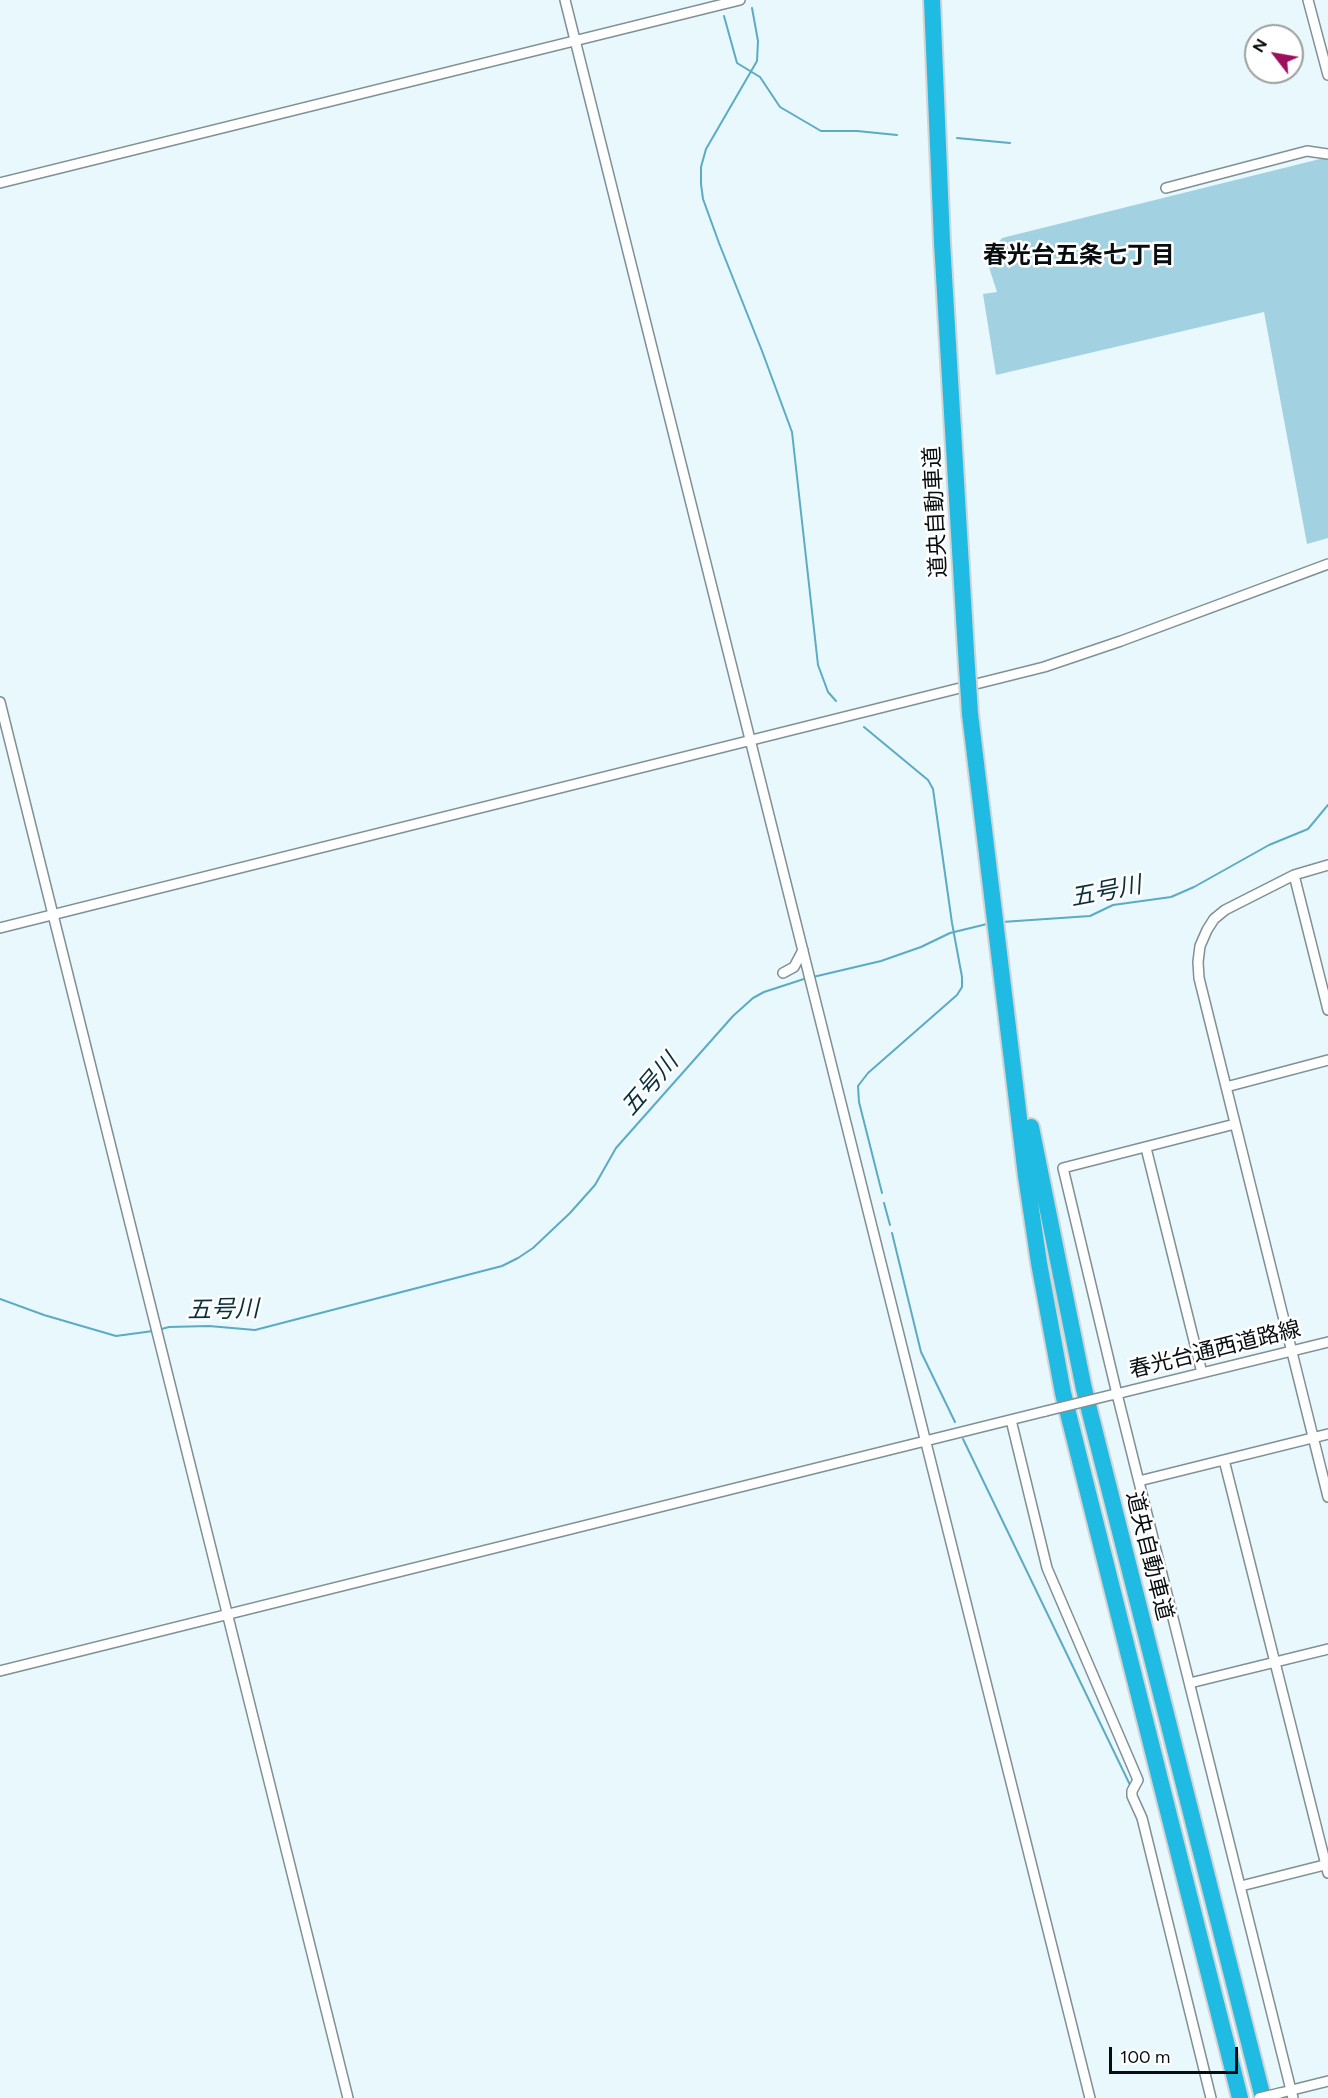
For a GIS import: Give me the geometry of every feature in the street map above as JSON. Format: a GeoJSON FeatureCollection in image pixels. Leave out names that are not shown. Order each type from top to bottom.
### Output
{"type":"FeatureCollection","features":[{"type":"Feature","properties":{"kind":"highway","name":"道央自動車道"},"geometry":{"type":"LineString","coordinates":[[932,0],[942,242],[970,714],[1031,1208],[1063,1393],[1240,2098]]}},
{"type":"Feature","properties":{"kind":"highway","name":"道央自動車道"},"geometry":{"type":"LineString","coordinates":[[1009,1020],[1084,1389],[1261,2098]]}},
{"type":"Feature","properties":{"kind":"street"},"geometry":{"type":"LineString","coordinates":[[565,0],[1090,2098]]}},
{"type":"Feature","properties":{"kind":"street"},"geometry":{"type":"LineString","coordinates":[[0,183],[740,0]]}},
{"type":"Feature","properties":{"kind":"street"},"geometry":{"type":"LineString","coordinates":[[1308,0],[1326,59],[1328,75]]}},
{"type":"Feature","properties":{"kind":"street"},"geometry":{"type":"LineString","coordinates":[[1166,188],[1307,151],[1328,154]]}},
{"type":"Feature","properties":{"kind":"street"},"geometry":{"type":"LineString","coordinates":[[0,928],[1044,667],[1121,641],[1328,564]]}},
{"type":"Feature","properties":{"kind":"street"},"geometry":{"type":"LineString","coordinates":[[0,702],[348,2098]]}},
{"type":"Feature","properties":{"kind":"street"},"geometry":{"type":"LineString","coordinates":[[1328,865],[1294,875],[1226,910],[1214,920],[1200,946],[1199,978],[1328,1497]]}},
{"type":"Feature","properties":{"kind":"street"},"geometry":{"type":"LineString","coordinates":[[1294,875],[1326,991],[1328,1010]]}},
{"type":"Feature","properties":{"kind":"street"},"geometry":{"type":"LineString","coordinates":[[783,973],[794,967],[803,950]]}},
{"type":"Feature","properties":{"kind":"street"},"geometry":{"type":"LineString","coordinates":[[1226,1087],[1328,1060]]}},
{"type":"Feature","properties":{"kind":"street"},"geometry":{"type":"LineString","coordinates":[[1235,1124],[1063,1168],[1114,1395],[1139,1481],[1292,2094]]}},
{"type":"Feature","properties":{"kind":"street"},"geometry":{"type":"LineString","coordinates":[[1146,1148],[1202,1373]]}},
{"type":"Feature","properties":{"kind":"street","name":"春光台通西道路線"},"geometry":{"type":"LineString","coordinates":[[0,1671],[1328,1342]]}},
{"type":"Feature","properties":{"kind":"street"},"geometry":{"type":"LineString","coordinates":[[1011,1419],[1047,1568],[1138,1780],[1133,1790],[1142,1818],[1211,2098]]}},
{"type":"Feature","properties":{"kind":"street"},"geometry":{"type":"LineString","coordinates":[[1139,1481],[1328,1434]]}},
{"type":"Feature","properties":{"kind":"street"},"geometry":{"type":"LineString","coordinates":[[1224,1460],[1327,1867],[1240,1886]]}},
{"type":"Feature","properties":{"kind":"street"},"geometry":{"type":"LineString","coordinates":[[1190,1683],[1328,1649]]}},
{"type":"Feature","properties":{"kind":"street"},"geometry":{"type":"LineString","coordinates":[[1261,2098],[1280,2093],[1292,2094],[1328,2081]]}},
{"type":"Feature","properties":{"kind":"shaded area"},"geometry":{"type":"Polygon","coordinates":[[[1328,157],[1328,538],[1307,544],[1264,312],[996,375],[983,294],[997,292],[986,258],[1002,238],[1328,157]]]}},
{"type":"Feature","properties":{"kind":"waterway"},"geometry":{"type":"LineString","coordinates":[[752,8],[758,41],[757,61],[706,149],[701,167],[701,184],[703,199],[719,243],[792,432],[818,665],[828,692],[836,701]]}},
{"type":"Feature","properties":{"kind":"waterway"},"geometry":{"type":"LineString","coordinates":[[724,16],[737,63],[760,77],[780,107],[821,131],[857,131],[897,135]]}},
{"type":"Feature","properties":{"kind":"waterway"},"geometry":{"type":"LineString","coordinates":[[957,138],[1010,143]]}},
{"type":"Feature","properties":{"kind":"waterway"},"geometry":{"type":"LineString","coordinates":[[864,727],[928,780],[933,789],[962,977],[962,987],[957,995],[868,1073],[858,1086],[859,1102],[882,1193]]}},
{"type":"Feature","properties":{"kind":"waterway","name":"五号川"},"geometry":{"type":"LineString","coordinates":[[1002,922],[1090,916],[1113,905],[1171,897],[1194,887],[1269,845],[1308,829],[1328,805]]}},
{"type":"Feature","properties":{"kind":"waterway","name":"五号川"},"geometry":{"type":"LineString","coordinates":[[813,977],[881,961],[921,947],[950,933],[987,924]]}},
{"type":"Feature","properties":{"kind":"waterway","name":"五号川"},"geometry":{"type":"LineString","coordinates":[[158,1330],[169,1327],[209,1326],[255,1330],[502,1266],[518,1258],[533,1248],[570,1213],[595,1185],[616,1148],[733,1016],[753,998],[764,992],[807,978]]}},
{"type":"Feature","properties":{"kind":"waterway"},"geometry":{"type":"LineString","coordinates":[[884,1203],[890,1225]]}},
{"type":"Feature","properties":{"kind":"waterway"},"geometry":{"type":"LineString","coordinates":[[892,1233],[921,1352],[955,1422]]}},
{"type":"Feature","properties":{"kind":"waterway","name":"五号川"},"geometry":{"type":"LineString","coordinates":[[0,1299],[44,1315],[116,1336],[153,1331]]}},
{"type":"Feature","properties":{"kind":"waterway"},"geometry":{"type":"LineString","coordinates":[[963,1439],[1131,1787]]}},
{"type":"Feature","properties":{"kind":"district","name":"春光台五条七丁目"},"geometry":{"type":"Point","coordinates":[1079,256]}}]}
